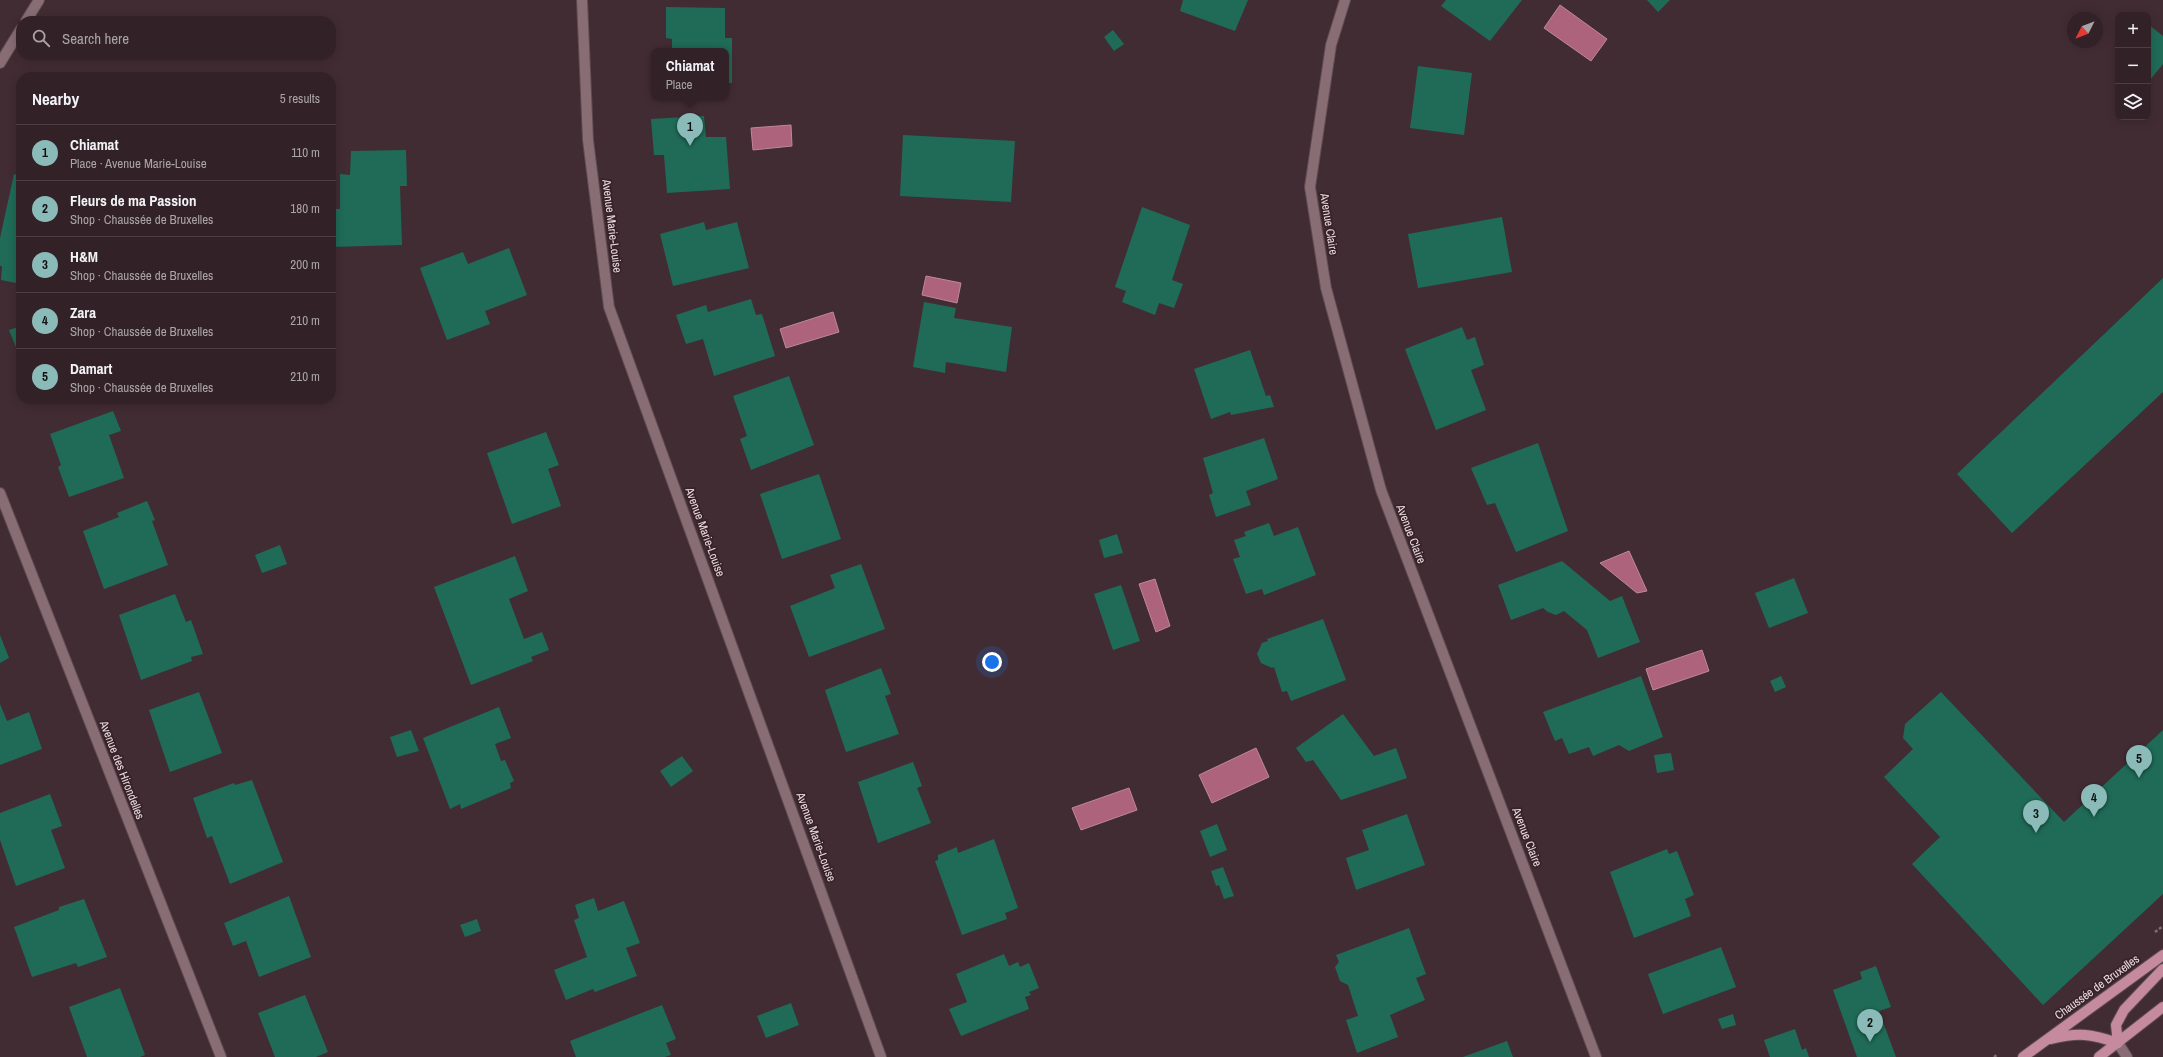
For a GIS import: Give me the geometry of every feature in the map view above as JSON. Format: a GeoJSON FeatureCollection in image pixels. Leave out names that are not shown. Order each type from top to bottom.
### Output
{"type":"FeatureCollection","features":[{"type":"Feature","properties":{"kind":"main road","name":"Chaussée de Bruxelles"},"geometry":{"type":"LineString","coordinates":[[2023,1057],[2163,955]]}},
{"type":"Feature","properties":{"kind":"main road"},"geometry":{"type":"LineString","coordinates":[[2118,1043],[2116,1025],[2124,1010],[2163,969]]}},
{"type":"Feature","properties":{"kind":"main road"},"geometry":{"type":"LineString","coordinates":[[2099,1057],[2163,1007]]}},
{"type":"Feature","properties":{"kind":"main road","name":"Chaussée de Bruxelles"},"geometry":{"type":"LineString","coordinates":[[2046,1040],[2072,1034],[2094,1036],[2118,1043]]}},
{"type":"Feature","properties":{"kind":"street"},"geometry":{"type":"LineString","coordinates":[[29,16],[39,0]]}},
{"type":"Feature","properties":{"kind":"street","name":"Avenue Marie-Louise"},"geometry":{"type":"LineString","coordinates":[[582,0],[588,140],[610,307],[881,1057]]}},
{"type":"Feature","properties":{"kind":"street","name":"Avenue Claire"},"geometry":{"type":"LineString","coordinates":[[1345,0],[1331,45],[1310,187],[1326,288],[1381,490],[1596,1057]]}},
{"type":"Feature","properties":{"kind":"street"},"geometry":{"type":"LineString","coordinates":[[0,63],[16,37]]}},
{"type":"Feature","properties":{"kind":"street","name":"Avenue des Hirondelles"},"geometry":{"type":"LineString","coordinates":[[0,493],[221,1057]]}},
{"type":"Feature","properties":{"kind":"street"},"geometry":{"type":"LineString","coordinates":[[2118,1043],[2127,1057]]}},
{"type":"Feature","properties":{"kind":"shaded area"},"geometry":{"type":"Polygon","coordinates":[[[1560,5],[1607,39],[1591,61],[1544,28],[1560,5]]]}},
{"type":"Feature","properties":{"kind":"shaded area"},"geometry":{"type":"Polygon","coordinates":[[[791,125],[792,146],[753,150],[751,128],[791,125]]]}},
{"type":"Feature","properties":{"kind":"shaded area"},"geometry":{"type":"Polygon","coordinates":[[[926,276],[961,283],[957,303],[922,295],[926,276]]]}},
{"type":"Feature","properties":{"kind":"shaded area"},"geometry":{"type":"Polygon","coordinates":[[[833,312],[839,332],[786,348],[780,329],[833,312]]]}},
{"type":"Feature","properties":{"kind":"shaded area"},"geometry":{"type":"Polygon","coordinates":[[[1629,551],[1647,591],[1637,593],[1600,563],[1629,551]]]}},
{"type":"Feature","properties":{"kind":"shaded area"},"geometry":{"type":"Polygon","coordinates":[[[1155,579],[1170,626],[1156,632],[1139,584],[1155,579]]]}},
{"type":"Feature","properties":{"kind":"shaded area"},"geometry":{"type":"Polygon","coordinates":[[[1702,650],[1709,671],[1653,690],[1646,669],[1702,650]]]}},
{"type":"Feature","properties":{"kind":"shaded area"},"geometry":{"type":"Polygon","coordinates":[[[1256,748],[1269,777],[1212,803],[1199,775],[1256,748]]]}},
{"type":"Feature","properties":{"kind":"shaded area"},"geometry":{"type":"Polygon","coordinates":[[[1129,788],[1137,810],[1081,830],[1072,808],[1129,788]]]}},
{"type":"Feature","properties":{"kind":"building"},"geometry":{"type":"Polygon","coordinates":[[[1183,0],[1248,0],[1235,31],[1180,11],[1183,0]]]}},
{"type":"Feature","properties":{"kind":"building"},"geometry":{"type":"Polygon","coordinates":[[[1446,0],[1522,0],[1490,41],[1441,6],[1446,0]]]}},
{"type":"Feature","properties":{"kind":"building"},"geometry":{"type":"Polygon","coordinates":[[[1647,0],[1670,0],[1658,12],[1647,0]]]}},
{"type":"Feature","properties":{"kind":"building"},"geometry":{"type":"Polygon","coordinates":[[[666,7],[725,8],[725,38],[732,38],[732,83],[729,83],[729,48],[672,48],[672,39],[666,38],[666,7]]]}},
{"type":"Feature","properties":{"kind":"building"},"geometry":{"type":"Polygon","coordinates":[[[2151,26],[2163,36],[2163,64],[2151,79],[2151,26]]]}},
{"type":"Feature","properties":{"kind":"building"},"geometry":{"type":"Polygon","coordinates":[[[1113,30],[1124,44],[1114,51],[1104,37],[1113,30]]]}},
{"type":"Feature","properties":{"kind":"building"},"geometry":{"type":"Polygon","coordinates":[[[1418,66],[1472,73],[1464,135],[1410,128],[1418,66]]]}},
{"type":"Feature","properties":{"kind":"building"},"geometry":{"type":"Polygon","coordinates":[[[704,116],[706,137],[726,137],[730,189],[667,193],[664,155],[654,155],[651,119],[704,116]]]}},
{"type":"Feature","properties":{"kind":"building"},"geometry":{"type":"Polygon","coordinates":[[[903,135],[1015,141],[1011,202],[900,196],[903,135]]]}},
{"type":"Feature","properties":{"kind":"building"},"geometry":{"type":"Polygon","coordinates":[[[406,150],[407,186],[400,186],[402,245],[336,247],[336,209],[340,209],[340,174],[350,175],[351,151],[406,150]]]}},
{"type":"Feature","properties":{"kind":"building"},"geometry":{"type":"Polygon","coordinates":[[[14,174],[16,175],[16,283],[1,280],[2,266],[0,266],[0,238],[14,174]]]}},
{"type":"Feature","properties":{"kind":"building"},"geometry":{"type":"Polygon","coordinates":[[[1142,207],[1190,225],[1172,280],[1183,284],[1174,308],[1159,303],[1155,315],[1122,302],[1126,291],[1115,287],[1142,207]]]}},
{"type":"Feature","properties":{"kind":"building"},"geometry":{"type":"Polygon","coordinates":[[[1502,217],[1512,272],[1418,288],[1408,234],[1502,217]]]}},
{"type":"Feature","properties":{"kind":"building"},"geometry":{"type":"Polygon","coordinates":[[[704,222],[706,230],[737,222],[749,268],[673,286],[660,234],[704,222]]]}},
{"type":"Feature","properties":{"kind":"building"},"geometry":{"type":"Polygon","coordinates":[[[509,248],[527,295],[485,311],[490,324],[447,340],[420,268],[463,252],[468,264],[509,248]]]}},
{"type":"Feature","properties":{"kind":"building"},"geometry":{"type":"Polygon","coordinates":[[[2163,278],[2163,392],[2012,533],[1957,474],[2163,278]]]}},
{"type":"Feature","properties":{"kind":"building"},"geometry":{"type":"Polygon","coordinates":[[[751,299],[756,315],[762,314],[775,356],[714,376],[703,339],[686,344],[676,315],[706,305],[708,312],[751,299]]]}},
{"type":"Feature","properties":{"kind":"building"},"geometry":{"type":"Polygon","coordinates":[[[924,302],[956,308],[954,318],[1012,327],[1006,372],[946,362],[945,373],[913,367],[924,302]]]}},
{"type":"Feature","properties":{"kind":"building"},"geometry":{"type":"Polygon","coordinates":[[[1462,327],[1467,340],[1475,337],[1484,365],[1471,370],[1486,410],[1436,430],[1405,349],[1462,327]]]}},
{"type":"Feature","properties":{"kind":"building"},"geometry":{"type":"Polygon","coordinates":[[[16,328],[16,348],[9,330],[16,328]]]}},
{"type":"Feature","properties":{"kind":"building"},"geometry":{"type":"Polygon","coordinates":[[[1250,350],[1266,396],[1270,395],[1274,407],[1231,415],[1230,412],[1211,419],[1194,369],[1250,350]]]}},
{"type":"Feature","properties":{"kind":"building"},"geometry":{"type":"Polygon","coordinates":[[[789,376],[814,445],[751,470],[740,439],[747,436],[733,396],[789,376]]]}},
{"type":"Feature","properties":{"kind":"building"},"geometry":{"type":"Polygon","coordinates":[[[113,411],[121,431],[109,435],[124,478],[69,497],[58,467],[61,465],[50,434],[113,411]]]}},
{"type":"Feature","properties":{"kind":"building"},"geometry":{"type":"Polygon","coordinates":[[[546,432],[559,465],[548,469],[561,506],[512,524],[487,453],[546,432]]]}},
{"type":"Feature","properties":{"kind":"building"},"geometry":{"type":"Polygon","coordinates":[[[1264,438],[1278,479],[1246,491],[1251,505],[1216,517],[1209,495],[1213,493],[1203,458],[1264,438]]]}},
{"type":"Feature","properties":{"kind":"building"},"geometry":{"type":"Polygon","coordinates":[[[1538,443],[1568,531],[1516,552],[1495,503],[1487,505],[1471,468],[1538,443]]]}},
{"type":"Feature","properties":{"kind":"building"},"geometry":{"type":"Polygon","coordinates":[[[819,474],[841,539],[782,559],[760,494],[819,474]]]}},
{"type":"Feature","properties":{"kind":"building"},"geometry":{"type":"Polygon","coordinates":[[[147,501],[155,520],[152,521],[168,565],[104,589],[83,531],[119,517],[117,513],[147,501]]]}},
{"type":"Feature","properties":{"kind":"building"},"geometry":{"type":"Polygon","coordinates":[[[1269,523],[1274,536],[1298,527],[1316,575],[1264,595],[1262,589],[1246,594],[1233,559],[1240,557],[1234,540],[1246,536],[1244,532],[1269,523]]]}},
{"type":"Feature","properties":{"kind":"building"},"geometry":{"type":"Polygon","coordinates":[[[1117,534],[1123,553],[1104,558],[1099,540],[1117,534]]]}},
{"type":"Feature","properties":{"kind":"building"},"geometry":{"type":"Polygon","coordinates":[[[280,545],[287,564],[262,573],[255,555],[280,545]]]}},
{"type":"Feature","properties":{"kind":"building"},"geometry":{"type":"Polygon","coordinates":[[[515,556],[528,591],[509,599],[524,639],[542,632],[549,650],[531,657],[533,661],[471,685],[434,587],[515,556]]]}},
{"type":"Feature","properties":{"kind":"building"},"geometry":{"type":"Polygon","coordinates":[[[1562,561],[1610,601],[1622,596],[1640,642],[1598,658],[1587,630],[1564,611],[1556,615],[1543,608],[1511,620],[1498,585],[1562,561]]]}},
{"type":"Feature","properties":{"kind":"building"},"geometry":{"type":"Polygon","coordinates":[[[861,564],[885,629],[809,657],[790,606],[835,588],[830,575],[861,564]]]}},
{"type":"Feature","properties":{"kind":"building"},"geometry":{"type":"Polygon","coordinates":[[[1794,578],[1808,613],[1769,628],[1755,593],[1794,578]]]}},
{"type":"Feature","properties":{"kind":"building"},"geometry":{"type":"Polygon","coordinates":[[[1121,585],[1140,641],[1113,650],[1094,594],[1121,585]]]}},
{"type":"Feature","properties":{"kind":"building"},"geometry":{"type":"Polygon","coordinates":[[[175,594],[186,622],[191,620],[203,654],[191,657],[192,661],[141,680],[119,615],[175,594]]]}},
{"type":"Feature","properties":{"kind":"building"},"geometry":{"type":"Polygon","coordinates":[[[1323,619],[1346,680],[1291,701],[1287,691],[1282,692],[1274,667],[1272,668],[1261,663],[1257,654],[1262,643],[1268,641],[1267,639],[1323,619]]]}},
{"type":"Feature","properties":{"kind":"building"},"geometry":{"type":"Polygon","coordinates":[[[0,635],[9,658],[0,663],[0,635]]]}},
{"type":"Feature","properties":{"kind":"building"},"geometry":{"type":"Polygon","coordinates":[[[881,668],[891,694],[885,696],[899,734],[846,752],[825,690],[881,668]]]}},
{"type":"Feature","properties":{"kind":"building"},"geometry":{"type":"Polygon","coordinates":[[[1641,676],[1663,737],[1629,751],[1619,745],[1593,756],[1589,747],[1569,754],[1562,738],[1555,741],[1543,712],[1641,676]]]}},
{"type":"Feature","properties":{"kind":"building"},"geometry":{"type":"Polygon","coordinates":[[[1781,676],[1786,687],[1775,692],[1770,681],[1781,676]]]}},
{"type":"Feature","properties":{"kind":"building"},"geometry":{"type":"Polygon","coordinates":[[[199,692],[222,753],[170,772],[149,710],[199,692]]]}},
{"type":"Feature","properties":{"kind":"building"},"geometry":{"type":"Polygon","coordinates":[[[1941,692],[2064,822],[2163,730],[2163,894],[2043,1005],[1912,864],[1940,837],[1884,777],[1913,749],[1903,738],[1905,724],[1941,692]]]}},
{"type":"Feature","properties":{"kind":"building"},"geometry":{"type":"Polygon","coordinates":[[[0,704],[7,721],[29,712],[42,749],[0,765],[0,704]]]}},
{"type":"Feature","properties":{"kind":"building"},"geometry":{"type":"Polygon","coordinates":[[[499,707],[511,738],[495,744],[501,761],[505,760],[514,781],[510,783],[511,788],[461,809],[460,804],[450,809],[423,738],[499,707]]]}},
{"type":"Feature","properties":{"kind":"building"},"geometry":{"type":"Polygon","coordinates":[[[1343,714],[1374,756],[1396,748],[1407,778],[1341,800],[1313,760],[1306,762],[1296,748],[1343,714]]]}},
{"type":"Feature","properties":{"kind":"building"},"geometry":{"type":"Polygon","coordinates":[[[411,730],[419,751],[397,757],[390,737],[411,730]]]}},
{"type":"Feature","properties":{"kind":"building"},"geometry":{"type":"Polygon","coordinates":[[[1671,753],[1674,770],[1657,773],[1654,755],[1671,753]]]}},
{"type":"Feature","properties":{"kind":"building"},"geometry":{"type":"Polygon","coordinates":[[[682,756],[693,771],[671,787],[660,771],[682,756]]]}},
{"type":"Feature","properties":{"kind":"building"},"geometry":{"type":"Polygon","coordinates":[[[913,762],[922,786],[917,788],[931,823],[878,843],[858,782],[913,762]]]}},
{"type":"Feature","properties":{"kind":"building"},"geometry":{"type":"Polygon","coordinates":[[[252,780],[283,862],[230,884],[212,836],[207,838],[193,798],[234,783],[235,785],[252,780]]]}},
{"type":"Feature","properties":{"kind":"building"},"geometry":{"type":"Polygon","coordinates":[[[50,794],[62,826],[51,830],[65,868],[16,886],[0,840],[0,813],[50,794]]]}},
{"type":"Feature","properties":{"kind":"building"},"geometry":{"type":"Polygon","coordinates":[[[1407,814],[1425,865],[1356,890],[1346,858],[1369,850],[1362,830],[1407,814]]]}},
{"type":"Feature","properties":{"kind":"building"},"geometry":{"type":"Polygon","coordinates":[[[1217,824],[1227,850],[1210,857],[1200,831],[1217,824]]]}},
{"type":"Feature","properties":{"kind":"building"},"geometry":{"type":"Polygon","coordinates":[[[994,839],[1018,908],[1005,913],[1007,919],[962,935],[935,861],[938,860],[938,855],[957,847],[958,853],[994,839]]]}},
{"type":"Feature","properties":{"kind":"building"},"geometry":{"type":"Polygon","coordinates":[[[1667,849],[1669,854],[1677,851],[1694,895],[1685,899],[1691,916],[1634,938],[1610,872],[1667,849]]]}},
{"type":"Feature","properties":{"kind":"building"},"geometry":{"type":"Polygon","coordinates":[[[1223,867],[1234,896],[1224,899],[1219,885],[1216,886],[1211,871],[1223,867]]]}},
{"type":"Feature","properties":{"kind":"building"},"geometry":{"type":"Polygon","coordinates":[[[289,896],[311,957],[259,977],[246,941],[233,946],[224,923],[289,896]]]}},
{"type":"Feature","properties":{"kind":"building"},"geometry":{"type":"Polygon","coordinates":[[[594,898],[598,911],[624,901],[640,943],[626,948],[637,976],[595,992],[593,989],[566,1000],[554,970],[587,957],[574,920],[579,918],[575,905],[594,898]]]}},
{"type":"Feature","properties":{"kind":"building"},"geometry":{"type":"Polygon","coordinates":[[[84,899],[107,957],[78,967],[76,963],[32,977],[14,927],[59,910],[59,907],[84,899]]]}},
{"type":"Feature","properties":{"kind":"building"},"geometry":{"type":"Polygon","coordinates":[[[477,919],[481,931],[465,937],[460,925],[477,919]]]}},
{"type":"Feature","properties":{"kind":"building"},"geometry":{"type":"Polygon","coordinates":[[[1409,928],[1426,974],[1416,978],[1425,1000],[1390,1015],[1398,1037],[1357,1053],[1346,1020],[1358,1016],[1348,985],[1340,981],[1335,967],[1339,962],[1336,955],[1409,928]]]}},
{"type":"Feature","properties":{"kind":"building"},"geometry":{"type":"Polygon","coordinates":[[[1721,947],[1736,987],[1663,1014],[1648,974],[1721,947]]]}},
{"type":"Feature","properties":{"kind":"building"},"geometry":{"type":"Polygon","coordinates":[[[1004,954],[1009,966],[1018,962],[1020,967],[1029,963],[1039,988],[1029,992],[1031,995],[1025,997],[1029,1009],[961,1036],[949,1009],[967,1002],[956,974],[1004,954]]]}},
{"type":"Feature","properties":{"kind":"building"},"geometry":{"type":"Polygon","coordinates":[[[1876,966],[1891,1007],[1879,1011],[1896,1057],[1857,1057],[1833,990],[1862,979],[1860,972],[1876,966]]]}},
{"type":"Feature","properties":{"kind":"building"},"geometry":{"type":"Polygon","coordinates":[[[120,988],[145,1055],[140,1057],[87,1057],[69,1007],[120,988]]]}},
{"type":"Feature","properties":{"kind":"building"},"geometry":{"type":"Polygon","coordinates":[[[305,995],[328,1052],[316,1057],[275,1057],[258,1013],[305,995]]]}},
{"type":"Feature","properties":{"kind":"building"},"geometry":{"type":"Polygon","coordinates":[[[791,1003],[799,1025],[766,1038],[757,1016],[791,1003]]]}},
{"type":"Feature","properties":{"kind":"building"},"geometry":{"type":"Polygon","coordinates":[[[662,1005],[676,1039],[666,1043],[671,1055],[665,1057],[576,1057],[570,1041],[662,1005]]]}},
{"type":"Feature","properties":{"kind":"building"},"geometry":{"type":"Polygon","coordinates":[[[1733,1014],[1736,1025],[1722,1029],[1718,1019],[1733,1014]]]}},
{"type":"Feature","properties":{"kind":"building"},"geometry":{"type":"Polygon","coordinates":[[[1795,1029],[1802,1050],[1806,1048],[1809,1057],[1770,1057],[1764,1040],[1795,1029]]]}},
{"type":"Feature","properties":{"kind":"building"},"geometry":{"type":"Polygon","coordinates":[[[1507,1041],[1513,1057],[1463,1057],[1507,1041]]]}},
{"type":"Feature","properties":{"kind":"place","name":"Chiamat"},"geometry":{"type":"Point","coordinates":[690,146]}},
{"type":"Feature","properties":{"kind":"place","name":"Damart"},"geometry":{"type":"Point","coordinates":[2139,778]}},
{"type":"Feature","properties":{"kind":"place","name":"Zara"},"geometry":{"type":"Point","coordinates":[2094,817]}},
{"type":"Feature","properties":{"kind":"place","name":"H&M"},"geometry":{"type":"Point","coordinates":[2036,833]}},
{"type":"Feature","properties":{"kind":"place","name":"Fleurs de ma Passion"},"geometry":{"type":"Point","coordinates":[1870,1042]}}]}
